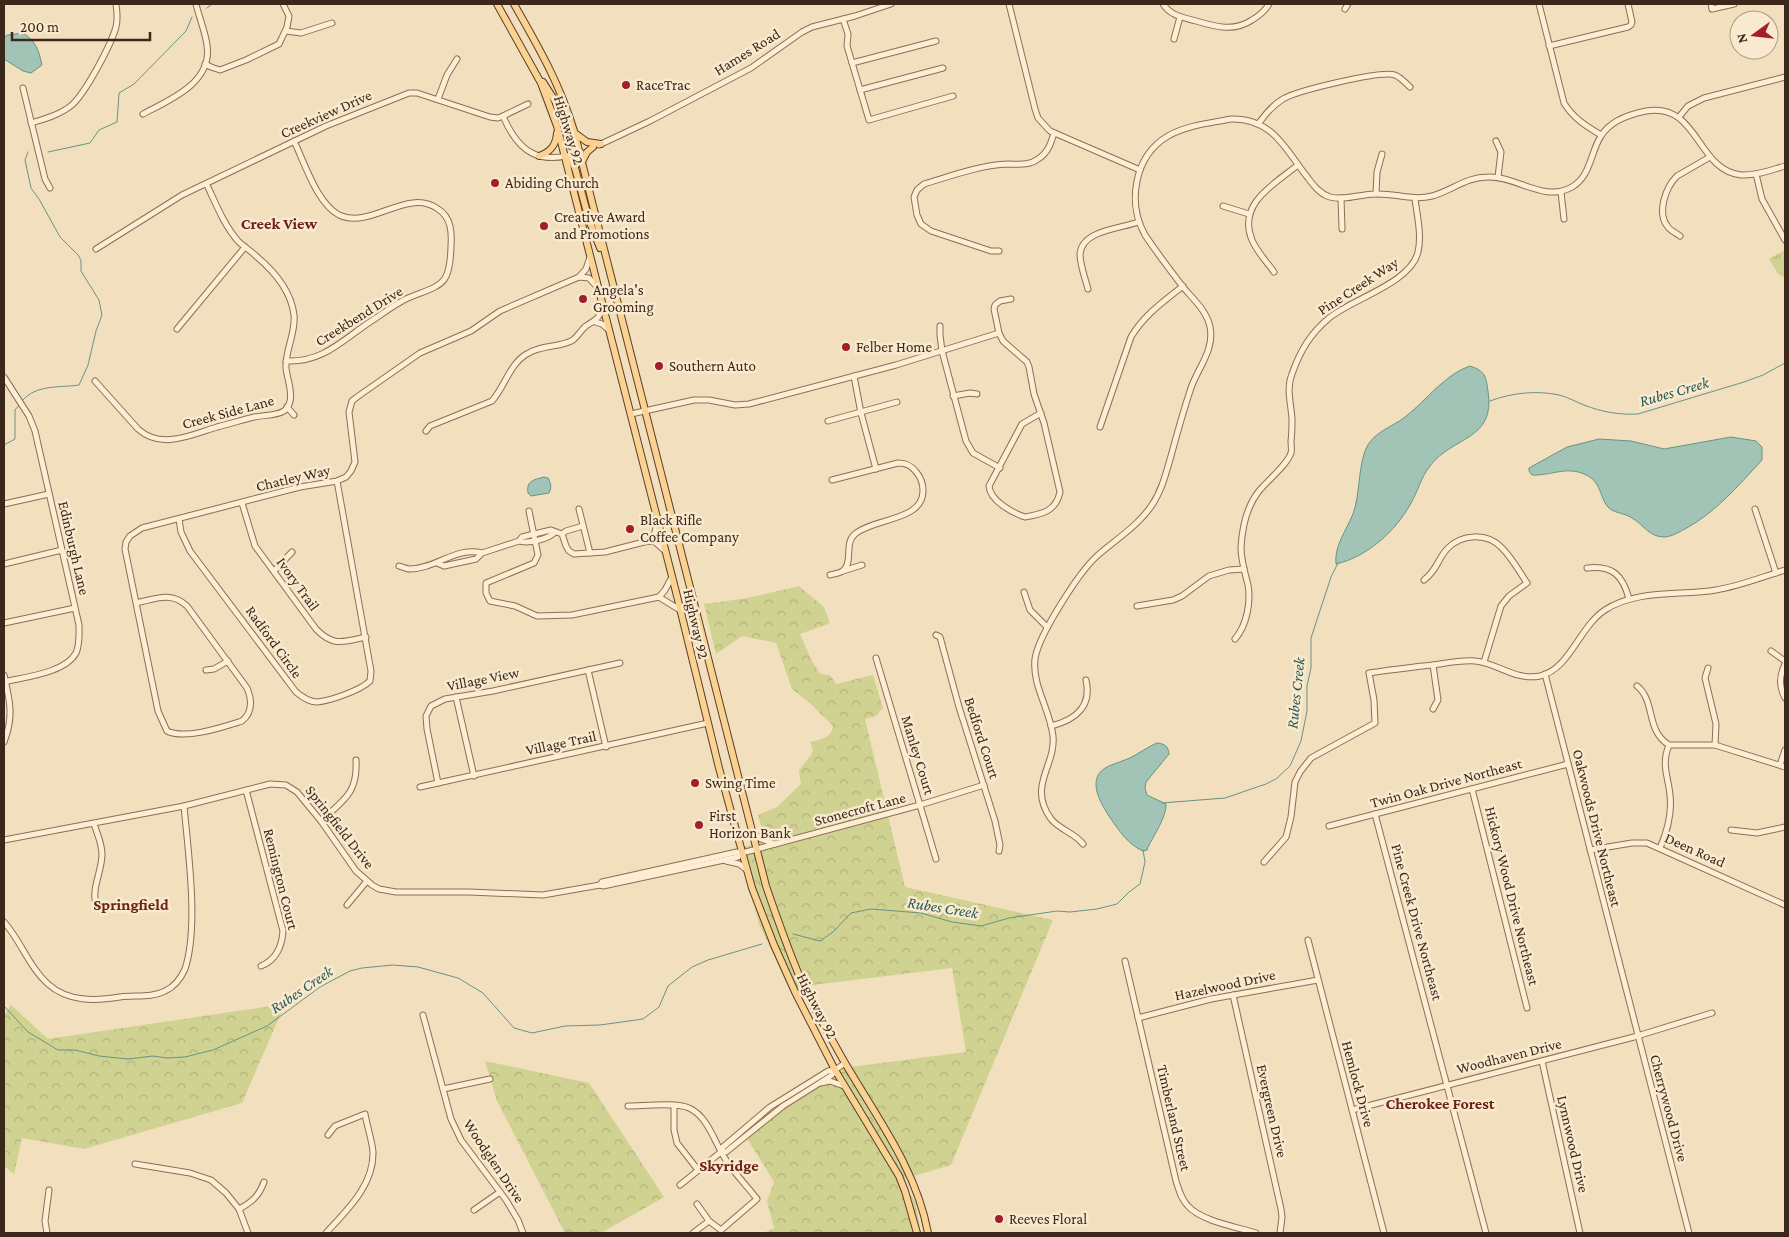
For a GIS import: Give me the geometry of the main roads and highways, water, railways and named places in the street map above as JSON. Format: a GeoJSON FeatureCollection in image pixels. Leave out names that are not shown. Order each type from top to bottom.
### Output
{"type":"FeatureCollection","features":[{"type":"Feature","properties":{"kind":"main road","name":"Highway 92"},"geometry":{"type":"LineString","coordinates":[[497,4],[539,78],[557,126],[566,157],[708,723],[747,870],[774,945],[796,994],[844,1086],[899,1176],[917,1233]]}},
{"type":"Feature","properties":{"kind":"main road","name":"Highway 92"},"geometry":{"type":"LineString","coordinates":[[514,4],[551,70],[564,100],[574,131],[766,886],[792,958],[810,999],[845,1063],[903,1159],[919,1196],[928,1233]]}},
{"type":"Feature","properties":{"kind":"main road"},"geometry":{"type":"LineString","coordinates":[[539,78],[555,99],[569,143],[579,153]]}},
{"type":"Feature","properties":{"kind":"main road"},"geometry":{"type":"LineString","coordinates":[[539,156],[553,147],[557,138],[557,126]]}},
{"type":"Feature","properties":{"kind":"main road"},"geometry":{"type":"LineString","coordinates":[[574,131],[587,142],[601,144]]}},
{"type":"Feature","properties":{"kind":"main road"},"geometry":{"type":"LineString","coordinates":[[582,163],[585,155],[593,147]]}},
{"type":"Feature","properties":{"kind":"main road"},"geometry":{"type":"LineString","coordinates":[[566,157],[575,168],[591,226],[597,243],[606,258]]}},
{"type":"Feature","properties":{"kind":"waterway"},"geometry":{"type":"LineString","coordinates":[[207,8],[212,4]]}},
{"type":"Feature","properties":{"kind":"waterway"},"geometry":{"type":"LineString","coordinates":[[48,152],[90,143],[99,130],[117,122],[119,93],[134,84],[186,31],[192,17]]}},
{"type":"Feature","properties":{"kind":"waterway"},"geometry":{"type":"LineString","coordinates":[[22,401],[41,389],[79,385],[88,365],[102,315],[99,300],[81,271],[81,260],[60,237],[31,188],[25,160],[28,152]]}},
{"type":"Feature","properties":{"kind":"waterway","name":"Rubes Creek"},"geometry":{"type":"LineString","coordinates":[[1490,401],[1515,394],[1550,393],[1604,411],[1638,414],[1744,382],[1763,375],[1785,363]]}},
{"type":"Feature","properties":{"kind":"waterway"},"geometry":{"type":"LineString","coordinates":[[4,445],[15,439],[15,410],[20,404]]}},
{"type":"Feature","properties":{"kind":"waterway","name":"Rubes Creek"},"geometry":{"type":"LineString","coordinates":[[1162,803],[1225,798],[1266,784],[1276,779],[1290,766],[1301,741],[1307,711],[1307,686],[1311,668],[1311,638],[1331,577],[1338,563]]}},
{"type":"Feature","properties":{"kind":"waterway","name":"Rubes Creek"},"geometry":{"type":"LineString","coordinates":[[793,934],[820,941],[833,932],[851,913],[871,909],[921,913],[952,922],[981,926],[1009,918],[1057,911],[1070,912],[1097,909],[1117,904],[1140,884],[1145,862],[1143,850]]}},
{"type":"Feature","properties":{"kind":"waterway","name":"Rubes Creek"},"geometry":{"type":"LineString","coordinates":[[4,1006],[28,1032],[58,1050],[75,1050],[99,1056],[128,1059],[153,1056],[167,1058],[185,1057],[213,1050],[267,1026],[320,987],[350,971],[393,965],[418,967],[458,978],[483,993],[514,1028],[532,1033],[565,1026],[600,1025],[643,1019],[659,1007],[668,986],[692,967],[708,960],[762,944]]}},
{"type":"Feature","properties":{"kind":"place","name":"RaceTrac"},"geometry":{"type":"Point","coordinates":[626,85]}},
{"type":"Feature","properties":{"kind":"place","name":"Abiding Church"},"geometry":{"type":"Point","coordinates":[495,183]}},
{"type":"Feature","properties":{"kind":"place","name":"Creative Award and Promotions"},"geometry":{"type":"Point","coordinates":[544,226]}},
{"type":"Feature","properties":{"kind":"place","name":"Angela's Grooming"},"geometry":{"type":"Point","coordinates":[583,299]}},
{"type":"Feature","properties":{"kind":"place","name":"Felber Home"},"geometry":{"type":"Point","coordinates":[846,347]}},
{"type":"Feature","properties":{"kind":"place","name":"Southern Auto"},"geometry":{"type":"Point","coordinates":[659,366]}},
{"type":"Feature","properties":{"kind":"place","name":"Black Rifle Coffee Company"},"geometry":{"type":"Point","coordinates":[630,529]}},
{"type":"Feature","properties":{"kind":"place","name":"Swing Time"},"geometry":{"type":"Point","coordinates":[695,783]}},
{"type":"Feature","properties":{"kind":"place","name":"First Horizon Bank"},"geometry":{"type":"Point","coordinates":[699,825]}},
{"type":"Feature","properties":{"kind":"place","name":"Reeves Floral"},"geometry":{"type":"Point","coordinates":[999,1219]}},
{"type":"Feature","properties":{"kind":"district","name":"Creek View"},"geometry":{"type":"Point","coordinates":[279,223]}},
{"type":"Feature","properties":{"kind":"district","name":"Springfield"},"geometry":{"type":"Point","coordinates":[131,904]}},
{"type":"Feature","properties":{"kind":"district","name":"Cherokee Forest"},"geometry":{"type":"Point","coordinates":[1440,1103]}},
{"type":"Feature","properties":{"kind":"district","name":"Skyridge"},"geometry":{"type":"Point","coordinates":[729,1165]}}]}
